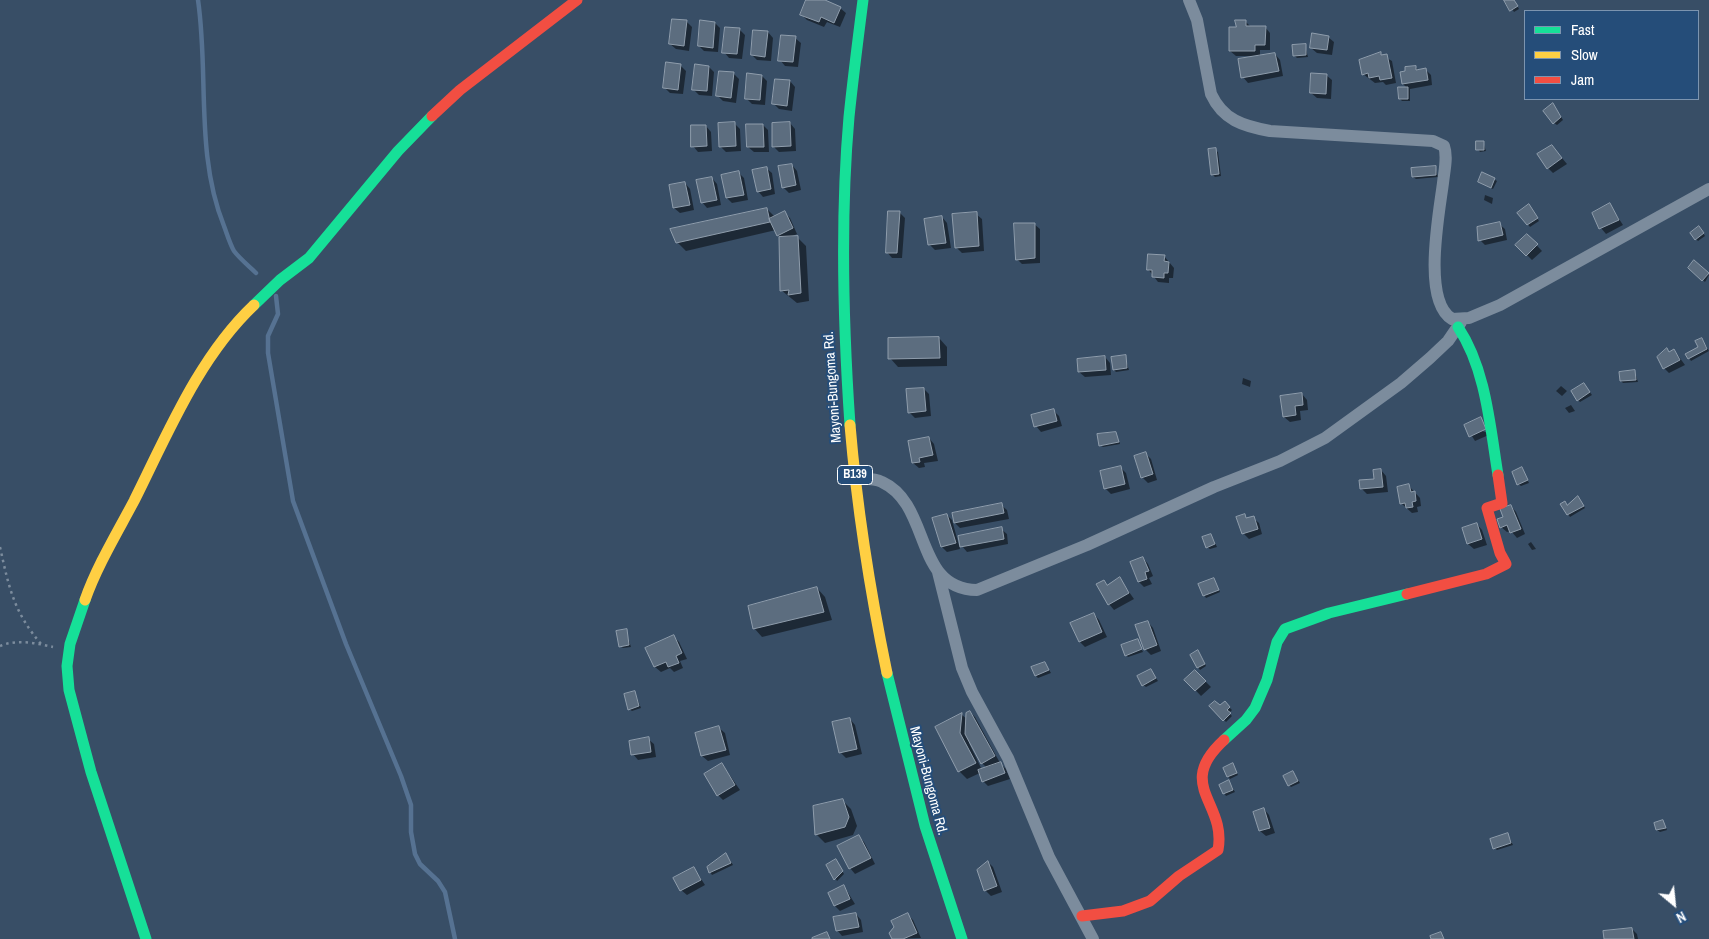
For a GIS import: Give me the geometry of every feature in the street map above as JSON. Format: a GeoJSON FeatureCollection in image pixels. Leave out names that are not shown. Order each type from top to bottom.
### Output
{"type":"FeatureCollection","features":[{"type":"Feature","properties":{"kind":"street"},"geometry":{"type":"LineString","coordinates":[[146,939],[91,772],[69,690],[67,666],[69,652],[76,623],[89,588],[182,406],[220,343],[234,324],[280,280],[309,258],[422,125],[460,90],[576,0]]}},
{"type":"Feature","properties":{"kind":"street","name":"Mayoni-Bungoma Rd."},"geometry":{"type":"LineString","coordinates":[[863,0],[851,96],[843,200],[844,327],[850,431],[875,612],[899,728],[930,844],[962,939]]}},
{"type":"Feature","properties":{"kind":"street"},"geometry":{"type":"LineString","coordinates":[[1082,916],[1116,912],[1150,901],[1179,876],[1218,850],[1220,840],[1205,796],[1202,768],[1206,758],[1243,724],[1253,712],[1262,693],[1279,638],[1284,629],[1329,613],[1486,574],[1506,564],[1500,553],[1487,508],[1502,503],[1479,370],[1460,324],[1442,310],[1435,281],[1436,238],[1445,162],[1445,149],[1442,143],[1408,139],[1270,131],[1246,126],[1232,120],[1216,104],[1211,94],[1197,20],[1189,0]]}},
{"type":"Feature","properties":{"kind":"street"},"geometry":{"type":"LineString","coordinates":[[856,478],[881,481],[902,498],[909,508],[930,558],[945,581],[965,590],[977,590],[991,586],[1325,438],[1401,383],[1448,341],[1460,324],[1500,305],[1709,190]]}},
{"type":"Feature","properties":{"kind":"street"},"geometry":{"type":"LineString","coordinates":[[937,570],[962,668],[972,692],[1008,758],[1049,857],[1093,939]]}},
{"type":"Feature","properties":{"kind":"path"},"geometry":{"type":"LineString","coordinates":[[0,547],[6,580],[17,611],[27,628],[42,645]]}},
{"type":"Feature","properties":{"kind":"path"},"geometry":{"type":"LineString","coordinates":[[0,646],[9,642],[42,645],[69,652]]}},
{"type":"Feature","properties":{"kind":"building"},"geometry":{"type":"Polygon","coordinates":[[[806,0],[825,0],[841,7],[834,23],[821,17],[819,22],[800,15],[806,0]]]}},
{"type":"Feature","properties":{"kind":"building"},"geometry":{"type":"Polygon","coordinates":[[[1504,0],[1514,0],[1518,6],[1510,11],[1504,0]]]}},
{"type":"Feature","properties":{"kind":"building"},"geometry":{"type":"Polygon","coordinates":[[[672,19],[687,20],[684,46],[669,44],[672,19]]]}},
{"type":"Feature","properties":{"kind":"building"},"geometry":{"type":"Polygon","coordinates":[[[700,20],[715,22],[713,48],[698,46],[700,20]]]}},
{"type":"Feature","properties":{"kind":"building"},"geometry":{"type":"Polygon","coordinates":[[[1235,20],[1246,20],[1246,26],[1266,26],[1265,45],[1255,45],[1255,51],[1229,51],[1229,27],[1236,27],[1235,20]]]}},
{"type":"Feature","properties":{"kind":"building"},"geometry":{"type":"Polygon","coordinates":[[[725,27],[740,28],[737,54],[722,53],[725,27]]]}},
{"type":"Feature","properties":{"kind":"building"},"geometry":{"type":"Polygon","coordinates":[[[753,30],[768,31],[765,57],[751,55],[753,30]]]}},
{"type":"Feature","properties":{"kind":"building"},"geometry":{"type":"Polygon","coordinates":[[[1312,33],[1329,36],[1327,50],[1310,48],[1312,33]]]}},
{"type":"Feature","properties":{"kind":"building"},"geometry":{"type":"Polygon","coordinates":[[[781,35],[796,36],[793,62],[778,61],[781,35]]]}},
{"type":"Feature","properties":{"kind":"building"},"geometry":{"type":"Polygon","coordinates":[[[1306,44],[1306,55],[1293,56],[1292,45],[1306,44]]]}},
{"type":"Feature","properties":{"kind":"building"},"geometry":{"type":"Polygon","coordinates":[[[1381,52],[1381,55],[1387,54],[1392,78],[1380,80],[1379,76],[1369,78],[1368,73],[1362,75],[1359,60],[1381,52]]]}},
{"type":"Feature","properties":{"kind":"building"},"geometry":{"type":"Polygon","coordinates":[[[1275,53],[1279,71],[1241,78],[1238,59],[1275,53]]]}},
{"type":"Feature","properties":{"kind":"building"},"geometry":{"type":"Polygon","coordinates":[[[666,62],[681,64],[678,90],[663,88],[666,62]]]}},
{"type":"Feature","properties":{"kind":"building"},"geometry":{"type":"Polygon","coordinates":[[[695,64],[709,66],[707,91],[692,90],[695,64]]]}},
{"type":"Feature","properties":{"kind":"building"},"geometry":{"type":"Polygon","coordinates":[[[1416,66],[1416,70],[1426,68],[1428,80],[1402,84],[1400,72],[1405,71],[1405,67],[1416,66]]]}},
{"type":"Feature","properties":{"kind":"building"},"geometry":{"type":"Polygon","coordinates":[[[719,71],[734,72],[731,98],[716,96],[719,71]]]}},
{"type":"Feature","properties":{"kind":"building"},"geometry":{"type":"Polygon","coordinates":[[[747,73],[762,75],[760,100],[745,99],[747,73]]]}},
{"type":"Feature","properties":{"kind":"building"},"geometry":{"type":"Polygon","coordinates":[[[1311,73],[1327,74],[1326,94],[1310,93],[1311,73]]]}},
{"type":"Feature","properties":{"kind":"building"},"geometry":{"type":"Polygon","coordinates":[[[775,79],[790,80],[787,106],[772,104],[775,79]]]}},
{"type":"Feature","properties":{"kind":"building"},"geometry":{"type":"Polygon","coordinates":[[[1398,87],[1408,87],[1408,99],[1399,99],[1398,87]]]}},
{"type":"Feature","properties":{"kind":"building"},"geometry":{"type":"Polygon","coordinates":[[[1553,103],[1561,117],[1553,124],[1543,111],[1553,103]]]}},
{"type":"Feature","properties":{"kind":"building"},"geometry":{"type":"Polygon","coordinates":[[[735,122],[736,146],[719,147],[718,123],[735,122]]]}},
{"type":"Feature","properties":{"kind":"building"},"geometry":{"type":"Polygon","coordinates":[[[790,122],[791,146],[772,147],[772,123],[790,122]]]}},
{"type":"Feature","properties":{"kind":"building"},"geometry":{"type":"Polygon","coordinates":[[[746,124],[763,124],[764,147],[747,147],[746,124]]]}},
{"type":"Feature","properties":{"kind":"building"},"geometry":{"type":"Polygon","coordinates":[[[691,125],[706,125],[707,146],[691,147],[691,125]]]}},
{"type":"Feature","properties":{"kind":"building"},"geometry":{"type":"Polygon","coordinates":[[[1476,141],[1484,141],[1484,150],[1476,150],[1476,141]]]}},
{"type":"Feature","properties":{"kind":"building"},"geometry":{"type":"Polygon","coordinates":[[[1552,145],[1562,158],[1547,169],[1537,154],[1552,145]]]}},
{"type":"Feature","properties":{"kind":"building"},"geometry":{"type":"Polygon","coordinates":[[[1216,148],[1219,174],[1211,175],[1208,149],[1216,148]]]}},
{"type":"Feature","properties":{"kind":"building"},"geometry":{"type":"Polygon","coordinates":[[[792,164],[796,185],[782,188],[778,166],[792,164]]]}},
{"type":"Feature","properties":{"kind":"building"},"geometry":{"type":"Polygon","coordinates":[[[1436,166],[1436,175],[1412,177],[1411,168],[1436,166]]]}},
{"type":"Feature","properties":{"kind":"building"},"geometry":{"type":"Polygon","coordinates":[[[767,167],[771,189],[757,192],[752,170],[767,167]]]}},
{"type":"Feature","properties":{"kind":"building"},"geometry":{"type":"Polygon","coordinates":[[[739,171],[744,195],[726,198],[721,175],[739,171]]]}},
{"type":"Feature","properties":{"kind":"building"},"geometry":{"type":"Polygon","coordinates":[[[1482,172],[1495,178],[1491,188],[1478,182],[1482,172]]]}},
{"type":"Feature","properties":{"kind":"building"},"geometry":{"type":"Polygon","coordinates":[[[712,177],[717,200],[701,203],[696,180],[712,177]]]}},
{"type":"Feature","properties":{"kind":"building"},"geometry":{"type":"Polygon","coordinates":[[[685,182],[690,205],[673,208],[669,185],[685,182]]]}},
{"type":"Feature","properties":{"kind":"building"},"geometry":{"type":"Polygon","coordinates":[[[1610,203],[1619,220],[1599,229],[1592,213],[1610,203]]]}},
{"type":"Feature","properties":{"kind":"building"},"geometry":{"type":"Polygon","coordinates":[[[1529,204],[1538,218],[1527,225],[1517,213],[1529,204]]]}},
{"type":"Feature","properties":{"kind":"building"},"geometry":{"type":"Polygon","coordinates":[[[767,208],[770,222],[676,243],[670,229],[767,208]]]}},
{"type":"Feature","properties":{"kind":"building"},"geometry":{"type":"Polygon","coordinates":[[[785,211],[793,228],[777,236],[769,219],[785,211]]]}},
{"type":"Feature","properties":{"kind":"building"},"geometry":{"type":"Polygon","coordinates":[[[888,211],[900,211],[897,253],[886,253],[888,211]]]}},
{"type":"Feature","properties":{"kind":"building"},"geometry":{"type":"Polygon","coordinates":[[[977,212],[979,246],[955,248],[952,214],[977,212]]]}},
{"type":"Feature","properties":{"kind":"building"},"geometry":{"type":"Polygon","coordinates":[[[942,216],[946,243],[928,245],[924,219],[942,216]]]}},
{"type":"Feature","properties":{"kind":"building"},"geometry":{"type":"Polygon","coordinates":[[[1500,222],[1503,235],[1478,241],[1477,227],[1500,222]]]}},
{"type":"Feature","properties":{"kind":"building"},"geometry":{"type":"Polygon","coordinates":[[[1014,223],[1035,223],[1035,258],[1016,260],[1014,223]]]}},
{"type":"Feature","properties":{"kind":"building"},"geometry":{"type":"Polygon","coordinates":[[[1699,226],[1704,233],[1695,240],[1690,233],[1699,226]]]}},
{"type":"Feature","properties":{"kind":"building"},"geometry":{"type":"Polygon","coordinates":[[[1527,234],[1538,244],[1526,256],[1515,245],[1527,234]]]}},
{"type":"Feature","properties":{"kind":"building"},"geometry":{"type":"Polygon","coordinates":[[[798,236],[801,293],[788,295],[789,290],[780,291],[779,237],[798,236]]]}},
{"type":"Feature","properties":{"kind":"building"},"geometry":{"type":"Polygon","coordinates":[[[1148,254],[1165,255],[1164,261],[1169,262],[1168,273],[1164,273],[1164,278],[1152,277],[1152,270],[1147,270],[1148,254]]]}},
{"type":"Feature","properties":{"kind":"building"},"geometry":{"type":"Polygon","coordinates":[[[1694,260],[1709,273],[1702,281],[1688,268],[1694,260]]]}},
{"type":"Feature","properties":{"kind":"building"},"geometry":{"type":"Polygon","coordinates":[[[939,337],[940,358],[888,359],[888,338],[939,337]]]}},
{"type":"Feature","properties":{"kind":"building"},"geometry":{"type":"Polygon","coordinates":[[[1702,338],[1707,349],[1688,359],[1685,354],[1698,347],[1695,341],[1702,338]]]}},
{"type":"Feature","properties":{"kind":"building"},"geometry":{"type":"Polygon","coordinates":[[[1667,348],[1669,352],[1674,349],[1680,360],[1663,369],[1657,357],[1667,348]]]}},
{"type":"Feature","properties":{"kind":"building"},"geometry":{"type":"Polygon","coordinates":[[[1126,355],[1127,368],[1113,370],[1111,357],[1126,355]]]}},
{"type":"Feature","properties":{"kind":"building"},"geometry":{"type":"Polygon","coordinates":[[[1105,356],[1106,370],[1078,372],[1077,359],[1105,356]]]}},
{"type":"Feature","properties":{"kind":"building"},"geometry":{"type":"Polygon","coordinates":[[[1635,370],[1636,380],[1620,381],[1619,372],[1635,370]]]}},
{"type":"Feature","properties":{"kind":"building"},"geometry":{"type":"Polygon","coordinates":[[[1584,383],[1590,392],[1577,401],[1571,391],[1584,383]]]}},
{"type":"Feature","properties":{"kind":"building"},"geometry":{"type":"Polygon","coordinates":[[[924,388],[926,411],[908,413],[906,389],[924,388]]]}},
{"type":"Feature","properties":{"kind":"building"},"geometry":{"type":"Polygon","coordinates":[[[1302,393],[1303,405],[1295,406],[1296,415],[1283,417],[1280,396],[1302,393]]]}},
{"type":"Feature","properties":{"kind":"building"},"geometry":{"type":"Polygon","coordinates":[[[1054,409],[1057,421],[1034,427],[1031,415],[1054,409]]]}},
{"type":"Feature","properties":{"kind":"building"},"geometry":{"type":"Polygon","coordinates":[[[1481,417],[1486,429],[1469,437],[1464,425],[1481,417]]]}},
{"type":"Feature","properties":{"kind":"building"},"geometry":{"type":"Polygon","coordinates":[[[1116,432],[1119,442],[1099,446],[1097,434],[1116,432]]]}},
{"type":"Feature","properties":{"kind":"building"},"geometry":{"type":"Polygon","coordinates":[[[929,437],[933,455],[919,458],[920,462],[912,463],[908,441],[929,437]]]}},
{"type":"Feature","properties":{"kind":"building"},"geometry":{"type":"Polygon","coordinates":[[[1146,452],[1153,474],[1141,478],[1134,456],[1146,452]]]}},
{"type":"Feature","properties":{"kind":"building"},"geometry":{"type":"Polygon","coordinates":[[[1121,466],[1125,484],[1104,489],[1100,471],[1121,466]]]}},
{"type":"Feature","properties":{"kind":"building"},"geometry":{"type":"Polygon","coordinates":[[[1522,467],[1528,480],[1517,485],[1512,472],[1522,467]]]}},
{"type":"Feature","properties":{"kind":"building"},"geometry":{"type":"Polygon","coordinates":[[[1381,469],[1383,487],[1360,489],[1359,480],[1374,479],[1373,470],[1381,469]]]}},
{"type":"Feature","properties":{"kind":"building"},"geometry":{"type":"Polygon","coordinates":[[[1409,484],[1411,492],[1415,491],[1416,501],[1412,502],[1413,507],[1406,508],[1405,503],[1400,504],[1397,487],[1409,484]]]}},
{"type":"Feature","properties":{"kind":"building"},"geometry":{"type":"Polygon","coordinates":[[[1578,496],[1584,506],[1567,515],[1560,504],[1565,501],[1567,505],[1578,496]]]}},
{"type":"Feature","properties":{"kind":"building"},"geometry":{"type":"Polygon","coordinates":[[[1002,503],[1004,513],[954,523],[952,513],[1002,503]]]}},
{"type":"Feature","properties":{"kind":"building"},"geometry":{"type":"Polygon","coordinates":[[[1511,505],[1521,529],[1510,533],[1507,525],[1500,528],[1497,519],[1503,517],[1500,509],[1511,505]]]}},
{"type":"Feature","properties":{"kind":"building"},"geometry":{"type":"Polygon","coordinates":[[[947,514],[956,543],[941,547],[932,518],[947,514]]]}},
{"type":"Feature","properties":{"kind":"building"},"geometry":{"type":"Polygon","coordinates":[[[1245,514],[1246,518],[1254,516],[1258,529],[1242,534],[1236,517],[1245,514]]]}},
{"type":"Feature","properties":{"kind":"building"},"geometry":{"type":"Polygon","coordinates":[[[1477,523],[1482,539],[1467,544],[1462,528],[1477,523]]]}},
{"type":"Feature","properties":{"kind":"building"},"geometry":{"type":"Polygon","coordinates":[[[1002,527],[1004,539],[960,547],[958,536],[1002,527]]]}},
{"type":"Feature","properties":{"kind":"building"},"geometry":{"type":"Polygon","coordinates":[[[1211,534],[1215,544],[1206,548],[1202,537],[1211,534]]]}},
{"type":"Feature","properties":{"kind":"building"},"geometry":{"type":"Polygon","coordinates":[[[1143,557],[1149,571],[1145,572],[1147,579],[1138,582],[1130,562],[1143,557]]]}},
{"type":"Feature","properties":{"kind":"building"},"geometry":{"type":"Polygon","coordinates":[[[1120,577],[1129,593],[1108,605],[1096,584],[1104,580],[1107,585],[1120,577]]]}},
{"type":"Feature","properties":{"kind":"building"},"geometry":{"type":"Polygon","coordinates":[[[1214,578],[1219,590],[1203,596],[1198,584],[1214,578]]]}},
{"type":"Feature","properties":{"kind":"building"},"geometry":{"type":"Polygon","coordinates":[[[817,587],[824,612],[753,629],[748,606],[817,587]]]}},
{"type":"Feature","properties":{"kind":"building"},"geometry":{"type":"Polygon","coordinates":[[[1094,613],[1102,632],[1079,642],[1070,623],[1094,613]]]}},
{"type":"Feature","properties":{"kind":"building"},"geometry":{"type":"Polygon","coordinates":[[[1148,621],[1157,645],[1144,650],[1135,625],[1148,621]]]}},
{"type":"Feature","properties":{"kind":"building"},"geometry":{"type":"Polygon","coordinates":[[[627,629],[629,645],[619,647],[616,631],[627,629]]]}},
{"type":"Feature","properties":{"kind":"building"},"geometry":{"type":"Polygon","coordinates":[[[674,635],[682,653],[676,656],[679,663],[668,667],[666,662],[654,667],[645,648],[674,635]]]}},
{"type":"Feature","properties":{"kind":"building"},"geometry":{"type":"Polygon","coordinates":[[[1138,639],[1142,649],[1125,656],[1121,645],[1138,639]]]}},
{"type":"Feature","properties":{"kind":"building"},"geometry":{"type":"Polygon","coordinates":[[[1198,650],[1205,664],[1197,668],[1190,655],[1198,650]]]}},
{"type":"Feature","properties":{"kind":"building"},"geometry":{"type":"Polygon","coordinates":[[[1045,662],[1049,670],[1035,676],[1031,667],[1045,662]]]}},
{"type":"Feature","properties":{"kind":"building"},"geometry":{"type":"Polygon","coordinates":[[[1151,669],[1156,678],[1142,686],[1137,676],[1151,669]]]}},
{"type":"Feature","properties":{"kind":"building"},"geometry":{"type":"Polygon","coordinates":[[[1195,670],[1206,681],[1195,691],[1184,680],[1195,670]]]}},
{"type":"Feature","properties":{"kind":"building"},"geometry":{"type":"Polygon","coordinates":[[[635,691],[639,706],[628,710],[624,694],[635,691]]]}},
{"type":"Feature","properties":{"kind":"building"},"geometry":{"type":"Polygon","coordinates":[[[1215,701],[1220,705],[1225,701],[1230,707],[1227,710],[1231,713],[1223,721],[1209,706],[1215,701]]]}},
{"type":"Feature","properties":{"kind":"building"},"geometry":{"type":"Polygon","coordinates":[[[970,711],[995,756],[981,764],[965,734],[966,713],[970,711]]]}},
{"type":"Feature","properties":{"kind":"building"},"geometry":{"type":"Polygon","coordinates":[[[962,713],[960,733],[976,763],[958,772],[935,727],[962,713]]]}},
{"type":"Feature","properties":{"kind":"building"},"geometry":{"type":"Polygon","coordinates":[[[850,718],[857,749],[839,753],[832,722],[850,718]]]}},
{"type":"Feature","properties":{"kind":"building"},"geometry":{"type":"Polygon","coordinates":[[[719,726],[726,750],[701,756],[695,733],[719,726]]]}},
{"type":"Feature","properties":{"kind":"building"},"geometry":{"type":"Polygon","coordinates":[[[649,737],[651,752],[631,755],[629,741],[649,737]]]}},
{"type":"Feature","properties":{"kind":"building"},"geometry":{"type":"Polygon","coordinates":[[[1001,762],[1005,773],[982,782],[978,770],[1001,762]]]}},
{"type":"Feature","properties":{"kind":"building"},"geometry":{"type":"Polygon","coordinates":[[[722,763],[735,785],[717,796],[704,774],[722,763]]]}},
{"type":"Feature","properties":{"kind":"building"},"geometry":{"type":"Polygon","coordinates":[[[1233,763],[1237,773],[1227,777],[1223,768],[1233,763]]]}},
{"type":"Feature","properties":{"kind":"building"},"geometry":{"type":"Polygon","coordinates":[[[1293,771],[1298,781],[1288,786],[1283,776],[1293,771]]]}},
{"type":"Feature","properties":{"kind":"building"},"geometry":{"type":"Polygon","coordinates":[[[1229,780],[1233,790],[1223,794],[1219,785],[1229,780]]]}},
{"type":"Feature","properties":{"kind":"building"},"geometry":{"type":"Polygon","coordinates":[[[843,799],[849,817],[845,827],[815,835],[813,806],[843,799]]]}},
{"type":"Feature","properties":{"kind":"building"},"geometry":{"type":"Polygon","coordinates":[[[1264,808],[1270,828],[1259,831],[1253,812],[1264,808]]]}},
{"type":"Feature","properties":{"kind":"building"},"geometry":{"type":"Polygon","coordinates":[[[1663,820],[1666,828],[1656,830],[1654,823],[1663,820]]]}},
{"type":"Feature","properties":{"kind":"building"},"geometry":{"type":"Polygon","coordinates":[[[1508,833],[1511,843],[1493,849],[1490,839],[1508,833]]]}},
{"type":"Feature","properties":{"kind":"building"},"geometry":{"type":"Polygon","coordinates":[[[859,835],[871,858],[849,869],[837,846],[859,835]]]}},
{"type":"Feature","properties":{"kind":"building"},"geometry":{"type":"Polygon","coordinates":[[[726,853],[731,863],[709,873],[707,867],[726,853]]]}},
{"type":"Feature","properties":{"kind":"building"},"geometry":{"type":"Polygon","coordinates":[[[836,859],[843,871],[834,880],[826,865],[836,859]]]}},
{"type":"Feature","properties":{"kind":"building"},"geometry":{"type":"Polygon","coordinates":[[[988,861],[997,886],[984,891],[977,870],[988,861]]]}},
{"type":"Feature","properties":{"kind":"building"},"geometry":{"type":"Polygon","coordinates":[[[694,867],[701,880],[680,891],[673,878],[694,867]]]}},
{"type":"Feature","properties":{"kind":"building"},"geometry":{"type":"Polygon","coordinates":[[[844,885],[850,899],[834,906],[828,893],[844,885]]]}},
{"type":"Feature","properties":{"kind":"building"},"geometry":{"type":"Polygon","coordinates":[[[856,913],[859,927],[836,931],[833,917],[856,913]]]}},
{"type":"Feature","properties":{"kind":"building"},"geometry":{"type":"Polygon","coordinates":[[[908,913],[917,933],[903,939],[892,939],[889,933],[894,927],[891,921],[908,913]]]}},
{"type":"Feature","properties":{"kind":"building"},"geometry":{"type":"Polygon","coordinates":[[[1632,928],[1634,939],[1604,939],[1603,931],[1632,928]]]}},
{"type":"Feature","properties":{"kind":"building"},"geometry":{"type":"Polygon","coordinates":[[[827,932],[830,939],[812,939],[812,938],[827,932]]]}},
{"type":"Feature","properties":{"kind":"building"},"geometry":{"type":"Polygon","coordinates":[[[1441,932],[1444,939],[1431,939],[1430,936],[1441,932]]]}},
{"type":"Feature","properties":{"kind":"waterway"},"geometry":{"type":"LineString","coordinates":[[198,0],[209,171],[215,199],[227,236],[234,251],[256,273]]}},
{"type":"Feature","properties":{"kind":"waterway"},"geometry":{"type":"LineString","coordinates":[[276,296],[278,314],[268,336],[268,353],[293,501],[346,644],[401,776],[411,805],[411,832],[415,854],[420,864],[438,881],[445,892],[455,939]]}},
{"type":"Feature","properties":{"kind":"traffic: fast"},"geometry":{"type":"LineString","coordinates":[[850,425],[844,310],[844,194],[849,117],[863,0]]}},
{"type":"Feature","properties":{"kind":"traffic: fast"},"geometry":{"type":"LineString","coordinates":[[254,305],[280,280],[309,258],[398,151],[432,116]]}},
{"type":"Feature","properties":{"kind":"traffic: fast"},"geometry":{"type":"LineString","coordinates":[[1458,327],[1475,361],[1481,379],[1498,475]]}},
{"type":"Feature","properties":{"kind":"traffic: fast"},"geometry":{"type":"LineString","coordinates":[[1224,740],[1246,720],[1255,708],[1267,680],[1277,642],[1285,629],[1329,613],[1407,594]]}},
{"type":"Feature","properties":{"kind":"traffic: fast"},"geometry":{"type":"LineString","coordinates":[[85,600],[70,644],[67,666],[69,690],[91,772],[146,939]]}},
{"type":"Feature","properties":{"kind":"traffic: fast"},"geometry":{"type":"LineString","coordinates":[[887,673],[925,826],[962,939]]}},
{"type":"Feature","properties":{"kind":"traffic: slow"},"geometry":{"type":"LineString","coordinates":[[85,600],[101,562],[186,397],[217,348],[254,305]]}},
{"type":"Feature","properties":{"kind":"traffic: slow"},"geometry":{"type":"LineString","coordinates":[[850,425],[865,549],[887,673]]}},
{"type":"Feature","properties":{"kind":"traffic: jam"},"geometry":{"type":"LineString","coordinates":[[432,116],[460,90],[577,0]]}},
{"type":"Feature","properties":{"kind":"traffic: jam"},"geometry":{"type":"LineString","coordinates":[[1407,594],[1486,574],[1506,564],[1500,553],[1487,508],[1502,503],[1498,475]]}},
{"type":"Feature","properties":{"kind":"traffic: jam"},"geometry":{"type":"LineString","coordinates":[[1082,916],[1123,911],[1150,901],[1179,876],[1218,850],[1219,833],[1216,819],[1206,794],[1203,770],[1210,756],[1224,740]]}}]}
